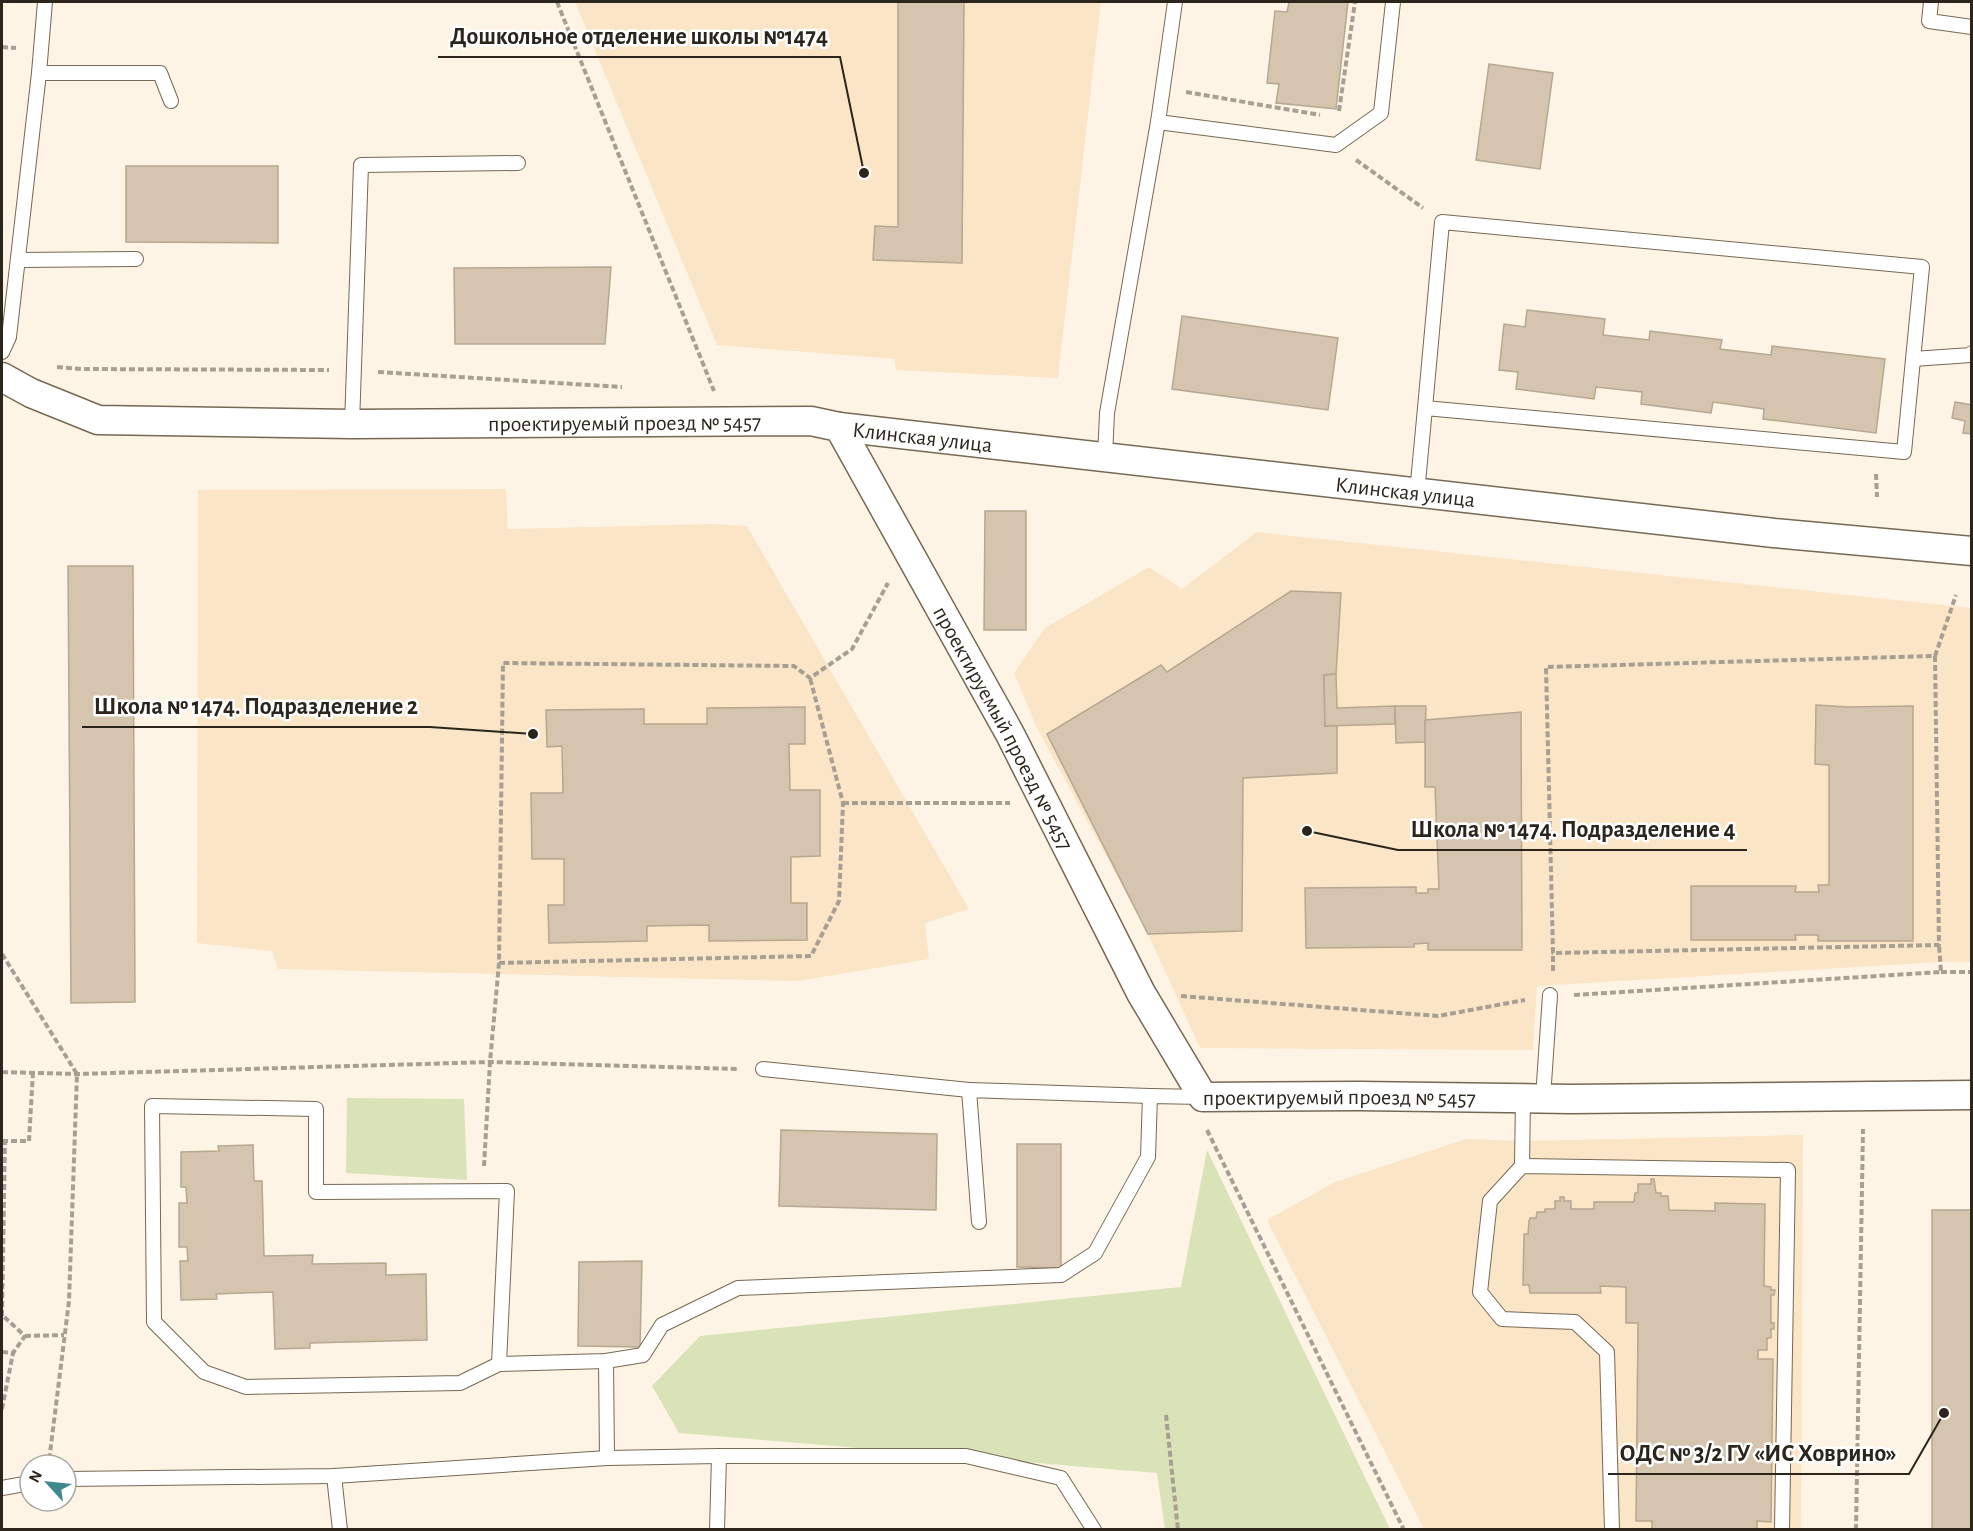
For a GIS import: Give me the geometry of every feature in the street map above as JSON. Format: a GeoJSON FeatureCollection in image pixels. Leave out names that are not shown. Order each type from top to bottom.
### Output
{"type":"FeatureCollection","features":[{"type":"Feature","properties":{"kind":"street","name":"проектируемый проезд № 5457"},"geometry":{"type":"LineString","coordinates":[[2,377],[31,393],[98,420],[352,424],[811,421],[839,427],[1010,734],[1141,993],[1203,1097],[1371,1096],[1571,1099],[1971,1095]]}},
{"type":"Feature","properties":{"kind":"street","name":"Клинская улица"},"geometry":{"type":"LineString","coordinates":[[839,427],[1774,533],[1971,551]]}},
{"type":"Feature","properties":{"kind":"lane"},"geometry":{"type":"LineString","coordinates":[[2,352],[9,337],[45,2]]}},
{"type":"Feature","properties":{"kind":"lane"},"geometry":{"type":"LineString","coordinates":[[1105,457],[1107,413],[1158,122],[1175,2]]}},
{"type":"Feature","properties":{"kind":"lane"},"geometry":{"type":"LineString","coordinates":[[1158,122],[1336,145],[1381,113],[1393,2]]}},
{"type":"Feature","properties":{"kind":"lane"},"geometry":{"type":"LineString","coordinates":[[1931,2],[1929,21],[1971,27]]}},
{"type":"Feature","properties":{"kind":"lane"},"geometry":{"type":"LineString","coordinates":[[39,73],[160,73],[171,100]]}},
{"type":"Feature","properties":{"kind":"lane"},"geometry":{"type":"LineString","coordinates":[[352,424],[361,165],[518,163]]}},
{"type":"Feature","properties":{"kind":"lane"},"geometry":{"type":"LineString","coordinates":[[1417,493],[1442,222],[1922,267],[1904,452],[1425,408]]}},
{"type":"Feature","properties":{"kind":"lane"},"geometry":{"type":"LineString","coordinates":[[18,260],[136,259]]}},
{"type":"Feature","properties":{"kind":"lane"},"geometry":{"type":"LineString","coordinates":[[1913,359],[1971,355],[1971,353]]}},
{"type":"Feature","properties":{"kind":"lane"},"geometry":{"type":"LineString","coordinates":[[1550,995],[1522,1166],[1490,1201],[1480,1292],[1502,1318],[1575,1322],[1606,1352],[1612,1530]]}},
{"type":"Feature","properties":{"kind":"lane"},"geometry":{"type":"LineString","coordinates":[[763,1069],[969,1090],[1203,1097]]}},
{"type":"Feature","properties":{"kind":"lane"},"geometry":{"type":"LineString","coordinates":[[969,1090],[979,1222]]}},
{"type":"Feature","properties":{"kind":"lane"},"geometry":{"type":"LineString","coordinates":[[499,1364],[507,1191],[316,1192],[316,1109],[152,1106],[154,1322],[204,1372],[246,1387],[460,1383],[499,1364],[606,1361],[643,1355],[662,1326],[738,1288],[1061,1275],[1095,1252],[1148,1157],[1150,1096]]}},
{"type":"Feature","properties":{"kind":"lane"},"geometry":{"type":"LineString","coordinates":[[1522,1166],[1788,1170],[1782,1530]]}},
{"type":"Feature","properties":{"kind":"lane"},"geometry":{"type":"LineString","coordinates":[[606,1361],[607,1458]]}},
{"type":"Feature","properties":{"kind":"lane"},"geometry":{"type":"LineString","coordinates":[[717,1530],[719,1456]]}},
{"type":"Feature","properties":{"kind":"lane"},"geometry":{"type":"LineString","coordinates":[[78,1479],[334,1476],[607,1458],[966,1456],[1061,1478],[1094,1530]]}},
{"type":"Feature","properties":{"kind":"lane"},"geometry":{"type":"LineString","coordinates":[[334,1476],[340,1530]]}},
{"type":"Feature","properties":{"kind":"lane"},"geometry":{"type":"LineString","coordinates":[[2,1488],[18,1485]]}},
{"type":"Feature","properties":{"kind":"path"},"geometry":{"type":"LineString","coordinates":[[557,2],[714,393],[703,392]]}},
{"type":"Feature","properties":{"kind":"path"},"geometry":{"type":"LineString","coordinates":[[1338,118],[1355,2]]}},
{"type":"Feature","properties":{"kind":"path"},"geometry":{"type":"LineString","coordinates":[[1185,92],[1326,116]]}},
{"type":"Feature","properties":{"kind":"path"},"geometry":{"type":"LineString","coordinates":[[1336,145],[1442,222]]}},
{"type":"Feature","properties":{"kind":"path"},"geometry":{"type":"LineString","coordinates":[[51,366],[82,369],[355,370],[633,387]]}},
{"type":"Feature","properties":{"kind":"path"},"geometry":{"type":"LineString","coordinates":[[810,678],[852,649],[894,572],[904,544]]}},
{"type":"Feature","properties":{"kind":"path"},"geometry":{"type":"LineString","coordinates":[[1935,656],[1546,667],[1553,953],[1939,945],[1935,656],[1956,595]]}},
{"type":"Feature","properties":{"kind":"path"},"geometry":{"type":"LineString","coordinates":[[483,1191],[490,1062],[499,963],[503,663],[794,666],[810,678],[843,803],[839,902],[812,956],[499,963]]}},
{"type":"Feature","properties":{"kind":"path"},"geometry":{"type":"LineString","coordinates":[[843,803],[1013,803]]}},
{"type":"Feature","properties":{"kind":"path"},"geometry":{"type":"LineString","coordinates":[[2,954],[77,1074],[69,1301],[49,1453]]}},
{"type":"Feature","properties":{"kind":"path"},"geometry":{"type":"LineString","coordinates":[[1941,972],[1971,972]]}},
{"type":"Feature","properties":{"kind":"path"},"geometry":{"type":"LineString","coordinates":[[2,1072],[77,1074],[490,1062],[763,1069]]}},
{"type":"Feature","properties":{"kind":"path"},"geometry":{"type":"LineString","coordinates":[[33,1072],[29,1141],[3,1141],[2,1316],[25,1336],[64,1335]]}},
{"type":"Feature","properties":{"kind":"path"},"geometry":{"type":"LineString","coordinates":[[1856,1530],[1863,1119]]}},
{"type":"Feature","properties":{"kind":"path"},"geometry":{"type":"LineString","coordinates":[[1207,1129],[1404,1530]]}},
{"type":"Feature","properties":{"kind":"path"},"geometry":{"type":"LineString","coordinates":[[2,1409],[13,1353],[25,1336]]}},
{"type":"Feature","properties":{"kind":"path"},"geometry":{"type":"LineString","coordinates":[[2,1352],[13,1353]]}},
{"type":"Feature","properties":{"kind":"path"},"geometry":{"type":"LineString","coordinates":[[1166,1415],[1178,1530]]}},
{"type":"Feature","properties":{"kind":"shaded area"},"geometry":{"type":"Polygon","coordinates":[[[575,2],[1101,2],[1058,378],[896,370],[894,359],[717,345],[575,2]]]}},
{"type":"Feature","properties":{"kind":"shaded area"},"geometry":{"type":"Polygon","coordinates":[[[506,489],[508,529],[713,524],[747,526],[969,909],[925,923],[929,959],[799,981],[278,969],[272,951],[197,943],[198,490],[506,489]]]}},
{"type":"Feature","properties":{"kind":"shaded area"},"geometry":{"type":"Polygon","coordinates":[[[1257,532],[1971,608],[1971,962],[1537,986],[1533,1050],[1200,1048],[1148,934],[1037,728],[1014,673],[1045,628],[1149,567],[1182,589],[1257,532]]]}},
{"type":"Feature","properties":{"kind":"shaded area"},"geometry":{"type":"Polygon","coordinates":[[[1803,1135],[1801,1529],[1424,1529],[1267,1220],[1335,1182],[1466,1139],[1522,1141],[1803,1135]]]}},
{"type":"Feature","properties":{"kind":"green space"},"geometry":{"type":"Polygon","coordinates":[[[347,1098],[464,1099],[467,1180],[346,1173],[347,1098]]]}},
{"type":"Feature","properties":{"kind":"green space"},"geometry":{"type":"Polygon","coordinates":[[[1207,1150],[1390,1529],[1165,1529],[1157,1473],[679,1433],[652,1386],[700,1336],[1181,1287],[1207,1150]]]}},
{"type":"Feature","properties":{"kind":"building"},"geometry":{"type":"Polygon","coordinates":[[[898,2],[964,2],[962,263],[873,260],[875,226],[898,227],[898,2]]]}},
{"type":"Feature","properties":{"kind":"building"},"geometry":{"type":"Polygon","coordinates":[[[1289,2],[1348,2],[1336,109],[1276,103],[1279,84],[1267,83],[1275,11],[1287,12],[1289,2]]]}},
{"type":"Feature","properties":{"kind":"building"},"geometry":{"type":"Polygon","coordinates":[[[1489,64],[1553,73],[1540,169],[1476,160],[1489,64]]]}},
{"type":"Feature","properties":{"kind":"building"},"geometry":{"type":"Polygon","coordinates":[[[126,166],[278,166],[278,243],[126,242],[126,166]]]}},
{"type":"Feature","properties":{"kind":"building"},"geometry":{"type":"Polygon","coordinates":[[[611,267],[605,344],[455,344],[454,268],[611,267]]]}},
{"type":"Feature","properties":{"kind":"building"},"geometry":{"type":"Polygon","coordinates":[[[1527,310],[1605,319],[1603,335],[1649,340],[1650,331],[1722,340],[1720,349],[1771,355],[1772,346],[1885,359],[1876,433],[1763,419],[1764,409],[1713,402],[1711,413],[1641,404],[1642,392],[1596,387],[1594,399],[1516,389],[1518,372],[1499,370],[1504,324],[1525,327],[1527,310]]]}},
{"type":"Feature","properties":{"kind":"building"},"geometry":{"type":"Polygon","coordinates":[[[1182,316],[1338,338],[1328,410],[1172,389],[1182,316]]]}},
{"type":"Feature","properties":{"kind":"building"},"geometry":{"type":"Polygon","coordinates":[[[1955,402],[1972,405],[1972,434],[1963,433],[1965,421],[1952,418],[1955,402]]]}},
{"type":"Feature","properties":{"kind":"building"},"geometry":{"type":"Polygon","coordinates":[[[985,511],[1026,511],[1026,630],[984,630],[985,511]]]}},
{"type":"Feature","properties":{"kind":"building"},"geometry":{"type":"Polygon","coordinates":[[[68,566],[133,566],[135,1002],[71,1003],[68,566]]]}},
{"type":"Feature","properties":{"kind":"building"},"geometry":{"type":"Polygon","coordinates":[[[1291,591],[1341,593],[1336,674],[1324,675],[1325,726],[1337,725],[1337,773],[1243,778],[1242,931],[1148,934],[1047,734],[1161,665],[1167,672],[1291,591]]]}},
{"type":"Feature","properties":{"kind":"building"},"geometry":{"type":"Polygon","coordinates":[[[1336,674],[1337,708],[1395,706],[1395,724],[1325,726],[1324,675],[1336,674]]]}},
{"type":"Feature","properties":{"kind":"building"},"geometry":{"type":"Polygon","coordinates":[[[1816,705],[1913,706],[1913,941],[1818,941],[1818,935],[1795,935],[1796,940],[1691,940],[1691,886],[1796,886],[1795,892],[1819,892],[1818,885],[1829,885],[1829,765],[1815,764],[1816,705]]]}},
{"type":"Feature","properties":{"kind":"building"},"geometry":{"type":"Polygon","coordinates":[[[1395,706],[1426,706],[1425,742],[1396,743],[1395,706]]]}},
{"type":"Feature","properties":{"kind":"building"},"geometry":{"type":"Polygon","coordinates":[[[805,707],[805,744],[789,744],[790,790],[820,790],[820,856],[791,857],[791,903],[807,903],[807,940],[709,941],[709,925],[647,926],[647,941],[549,943],[548,905],[564,905],[564,859],[532,859],[531,793],[563,793],[562,746],[547,747],[546,710],[644,709],[644,724],[707,724],[707,708],[805,707]]]}},
{"type":"Feature","properties":{"kind":"building"},"geometry":{"type":"Polygon","coordinates":[[[1521,712],[1522,950],[1428,950],[1428,943],[1414,944],[1414,947],[1306,948],[1305,888],[1416,887],[1416,893],[1428,893],[1428,889],[1439,889],[1435,787],[1425,787],[1425,720],[1521,712]]]}},
{"type":"Feature","properties":{"kind":"building"},"geometry":{"type":"Polygon","coordinates":[[[781,1130],[937,1134],[936,1210],[779,1206],[781,1130]]]}},
{"type":"Feature","properties":{"kind":"building"},"geometry":{"type":"Polygon","coordinates":[[[1017,1144],[1061,1144],[1061,1268],[1017,1267],[1017,1144]]]}},
{"type":"Feature","properties":{"kind":"building"},"geometry":{"type":"Polygon","coordinates":[[[253,1145],[254,1181],[262,1181],[264,1256],[313,1255],[312,1264],[386,1263],[386,1275],[426,1274],[427,1340],[310,1343],[310,1348],[275,1349],[273,1292],[216,1294],[217,1299],[181,1300],[180,1261],[188,1261],[187,1247],[179,1247],[179,1203],[187,1203],[186,1187],[181,1187],[181,1152],[219,1151],[218,1146],[253,1145]]]}},
{"type":"Feature","properties":{"kind":"building"},"geometry":{"type":"Polygon","coordinates":[[[1651,1179],[1654,1179],[1656,1193],[1668,1196],[1669,1210],[1715,1211],[1715,1203],[1765,1204],[1764,1286],[1775,1290],[1774,1295],[1771,1295],[1771,1323],[1774,1323],[1774,1329],[1771,1329],[1771,1338],[1767,1338],[1767,1350],[1758,1350],[1758,1359],[1773,1359],[1771,1522],[1757,1521],[1757,1530],[1652,1530],[1652,1521],[1636,1521],[1638,1323],[1626,1323],[1626,1287],[1600,1286],[1601,1293],[1530,1293],[1529,1285],[1523,1285],[1524,1234],[1528,1234],[1530,1218],[1536,1218],[1537,1212],[1555,1209],[1555,1201],[1560,1201],[1560,1197],[1564,1197],[1564,1201],[1571,1201],[1571,1209],[1594,1209],[1594,1202],[1634,1202],[1635,1193],[1638,1193],[1638,1184],[1651,1184],[1651,1179]]]}},
{"type":"Feature","properties":{"kind":"building"},"geometry":{"type":"Polygon","coordinates":[[[1932,1210],[1972,1210],[1972,1530],[1932,1530],[1932,1210]]]}},
{"type":"Feature","properties":{"kind":"building"},"geometry":{"type":"Polygon","coordinates":[[[642,1261],[640,1347],[578,1346],[579,1262],[642,1261]]]}},
{"type":"Feature","properties":{"kind":"place","name":"Дошкольное отделение школы №1474"},"geometry":{"type":"Point","coordinates":[864,173]}},
{"type":"Feature","properties":{"kind":"place","name":"Школа № 1474. Подразделение 2"},"geometry":{"type":"Point","coordinates":[533,734]}},
{"type":"Feature","properties":{"kind":"place","name":"Школа № 1474. Подразделение 4"},"geometry":{"type":"Point","coordinates":[1307,831]}},
{"type":"Feature","properties":{"kind":"place","name":"ОДС № 3/2 ГУ «ИС Ховрино»"},"geometry":{"type":"Point","coordinates":[1944,1413]}}]}
